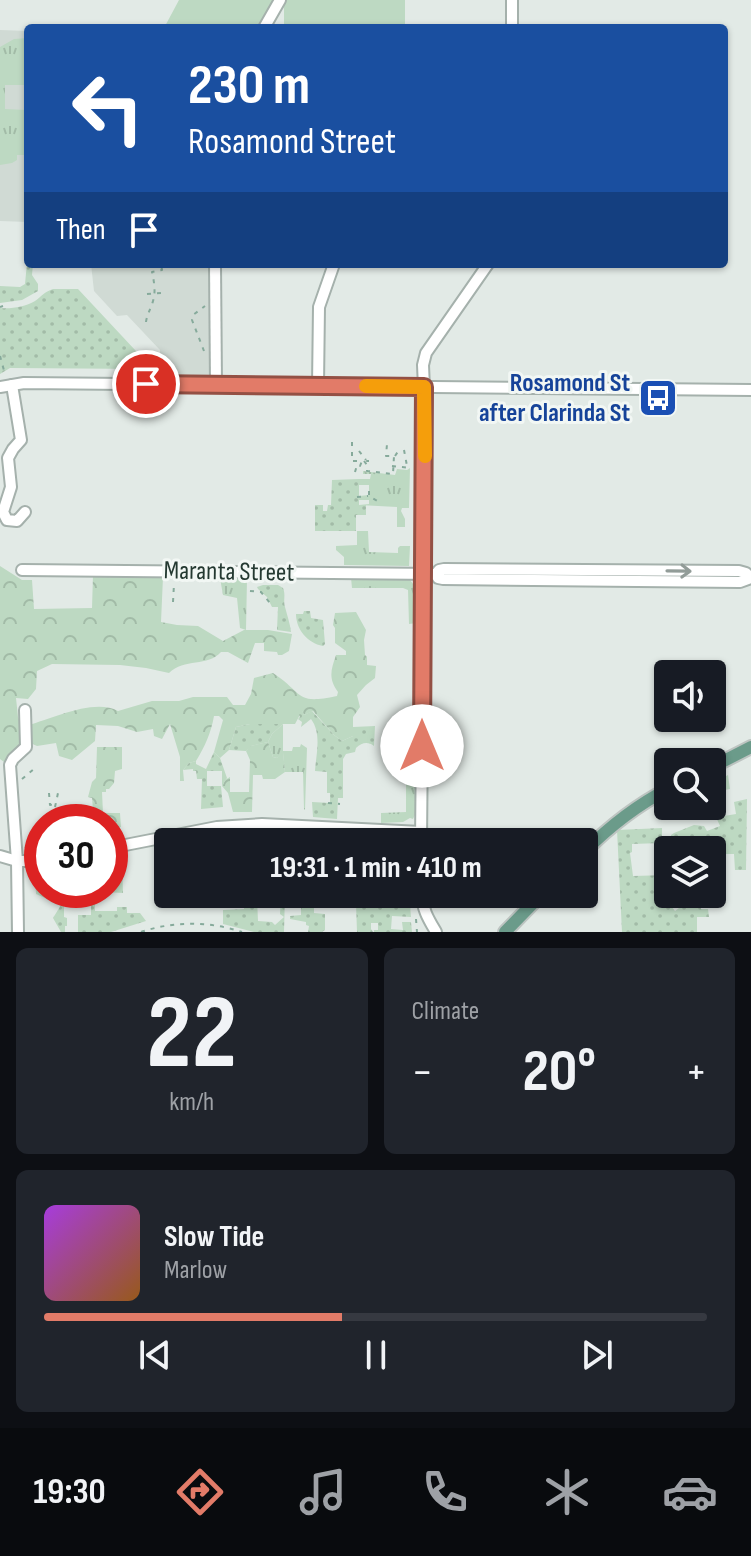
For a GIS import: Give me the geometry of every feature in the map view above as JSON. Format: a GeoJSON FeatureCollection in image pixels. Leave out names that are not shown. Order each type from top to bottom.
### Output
{"type":"FeatureCollection","features":[{"type":"Feature","properties":{"kind":"main road"},"geometry":{"type":"LineString","coordinates":[[726,760],[751,747]]}},
{"type":"Feature","properties":{"kind":"main road"},"geometry":{"type":"LineString","coordinates":[[598,839],[654,798]]}},
{"type":"Feature","properties":{"kind":"main road"},"geometry":{"type":"LineString","coordinates":[[505,932],[528,908]]}},
{"type":"Feature","properties":{"kind":"street"},"geometry":{"type":"LineString","coordinates":[[266,24],[280,0]]}},
{"type":"Feature","properties":{"kind":"street"},"geometry":{"type":"LineString","coordinates":[[512,0],[512,24]]}},
{"type":"Feature","properties":{"kind":"street"},"geometry":{"type":"LineString","coordinates":[[215,268],[216,385]]}},
{"type":"Feature","properties":{"kind":"street"},"geometry":{"type":"LineString","coordinates":[[318,385],[319,307],[333,268]]}},
{"type":"Feature","properties":{"kind":"street"},"geometry":{"type":"LineString","coordinates":[[421,828],[423,365],[426,353],[485,268]]}},
{"type":"Feature","properties":{"kind":"street"},"geometry":{"type":"LineString","coordinates":[[25,512],[17,521],[11,521],[3,512],[11,487],[8,458],[21,440],[6,386],[24,383],[751,390]]}},
{"type":"Feature","properties":{"kind":"street","name":"Maranta Street"},"geometry":{"type":"LineString","coordinates":[[22,570],[424,575],[436,574],[444,569],[739,571],[751,578]]}},
{"type":"Feature","properties":{"kind":"street"},"geometry":{"type":"LineString","coordinates":[[18,932],[10,765],[26,747],[25,710]]}},
{"type":"Feature","properties":{"kind":"street"},"geometry":{"type":"LineString","coordinates":[[212,828],[262,824],[311,828]]}},
{"type":"Feature","properties":{"kind":"street"},"geometry":{"type":"LineString","coordinates":[[128,844],[154,839]]}},
{"type":"Feature","properties":{"kind":"street"},"geometry":{"type":"LineString","coordinates":[[0,856],[24,861]]}},
{"type":"Feature","properties":{"kind":"street"},"geometry":{"type":"LineString","coordinates":[[424,908],[436,932]]}},
{"type":"Feature","properties":{"kind":"path"},"geometry":{"type":"LineString","coordinates":[[146,322],[154,294],[152,272],[162,268]]}},
{"type":"Feature","properties":{"kind":"path"},"geometry":{"type":"LineString","coordinates":[[147,294],[161,293]]}},
{"type":"Feature","properties":{"kind":"path"},"geometry":{"type":"LineString","coordinates":[[207,357],[192,320],[193,315],[204,306],[216,307]]}},
{"type":"Feature","properties":{"kind":"path"},"geometry":{"type":"LineString","coordinates":[[0,356],[5,374]]}},
{"type":"Feature","properties":{"kind":"path"},"geometry":{"type":"LineString","coordinates":[[352,442],[352,461],[365,461]]}},
{"type":"Feature","properties":{"kind":"path"},"geometry":{"type":"LineString","coordinates":[[387,444],[386,456],[394,456],[402,450],[409,468],[393,466]]}},
{"type":"Feature","properties":{"kind":"path"},"geometry":{"type":"LineString","coordinates":[[359,451],[370,472],[393,474],[394,456]]}},
{"type":"Feature","properties":{"kind":"path"},"geometry":{"type":"LineString","coordinates":[[348,471],[355,472],[357,465],[365,461]]}},
{"type":"Feature","properties":{"kind":"path"},"geometry":{"type":"LineString","coordinates":[[369,491],[369,496]]}},
{"type":"Feature","properties":{"kind":"path"},"geometry":{"type":"LineString","coordinates":[[357,497],[369,496],[381,503]]}},
{"type":"Feature","properties":{"kind":"path"},"geometry":{"type":"LineString","coordinates":[[169,580],[174,580],[173,602]]}},
{"type":"Feature","properties":{"kind":"path"},"geometry":{"type":"LineString","coordinates":[[250,591],[261,592],[271,607]]}},
{"type":"Feature","properties":{"kind":"path"},"geometry":{"type":"LineString","coordinates":[[11,784],[34,769]]}},
{"type":"Feature","properties":{"kind":"path"},"geometry":{"type":"LineString","coordinates":[[49,793],[50,805],[55,806],[58,793]]}},
{"type":"Feature","properties":{"kind":"path"},"geometry":{"type":"LineString","coordinates":[[328,803],[340,804]]}},
{"type":"Feature","properties":{"kind":"path"},"geometry":{"type":"LineString","coordinates":[[416,919],[417,932]]}},
{"type":"Feature","properties":{"kind":"path"},"geometry":{"type":"LineString","coordinates":[[141,932],[172,925],[197,924],[242,932]]}},
{"type":"Feature","properties":{"kind":"shaded area"},"geometry":{"type":"Polygon","coordinates":[[[0,30],[24,31],[24,222],[0,221],[0,30]]]}},
{"type":"Feature","properties":{"kind":"shaded area"},"geometry":{"type":"Polygon","coordinates":[[[91,268],[221,268],[218,378],[181,377],[127,315],[117,316],[94,291],[91,268]]]}},
{"type":"Feature","properties":{"kind":"green space"},"geometry":{"type":"Polygon","coordinates":[[[179,0],[405,0],[405,24],[284,24],[284,5],[273,1],[262,24],[166,24],[179,0]]]}},
{"type":"Feature","properties":{"kind":"green space"},"geometry":{"type":"Polygon","coordinates":[[[24,38],[24,85],[5,85],[5,109],[24,110],[24,155],[17,155],[17,160],[12,163],[0,165],[0,47],[14,39],[24,38]]]}},
{"type":"Feature","properties":{"kind":"green space"},"geometry":{"type":"Polygon","coordinates":[[[26,268],[33,268],[38,291],[22,300],[0,303],[0,286],[20,287],[25,284],[26,268]]]}},
{"type":"Feature","properties":{"kind":"green space"},"geometry":{"type":"Polygon","coordinates":[[[53,289],[78,289],[150,366],[146,369],[10,368],[0,374],[0,308],[27,305],[53,289]]]}},
{"type":"Feature","properties":{"kind":"green space"},"geometry":{"type":"Polygon","coordinates":[[[410,468],[409,508],[402,508],[401,511],[405,527],[397,527],[397,507],[359,505],[369,504],[369,500],[359,500],[359,496],[369,495],[369,485],[359,485],[359,479],[370,479],[371,474],[363,474],[363,471],[395,475],[397,469],[410,468]]]}},
{"type":"Feature","properties":{"kind":"green space"},"geometry":{"type":"Polygon","coordinates":[[[359,479],[359,505],[366,505],[366,515],[356,515],[356,531],[315,531],[315,505],[323,505],[323,511],[327,511],[328,505],[331,505],[332,480],[359,479]]]}},
{"type":"Feature","properties":{"kind":"green space"},"geometry":{"type":"Polygon","coordinates":[[[357,531],[368,531],[369,552],[398,553],[400,546],[410,546],[409,566],[344,565],[344,557],[336,546],[357,545],[357,531]]]}},
{"type":"Feature","properties":{"kind":"green space"},"geometry":{"type":"Polygon","coordinates":[[[0,566],[22,580],[32,580],[34,609],[92,608],[93,575],[163,577],[161,622],[198,626],[223,641],[244,630],[292,634],[289,651],[278,655],[277,652],[264,651],[264,643],[255,643],[248,663],[228,652],[221,652],[210,660],[175,668],[169,673],[120,665],[52,664],[37,671],[36,689],[28,699],[16,698],[24,741],[8,765],[0,759],[0,566]]]}},
{"type":"Feature","properties":{"kind":"green space"},"geometry":{"type":"Polygon","coordinates":[[[220,578],[247,579],[246,630],[240,628],[237,598],[223,595],[220,578]]]}},
{"type":"Feature","properties":{"kind":"green space"},"geometry":{"type":"Polygon","coordinates":[[[351,578],[410,580],[417,589],[417,623],[409,624],[408,590],[352,588],[351,578]]]}},
{"type":"Feature","properties":{"kind":"green space"},"geometry":{"type":"Polygon","coordinates":[[[263,585],[283,588],[291,632],[277,630],[278,607],[272,607],[258,589],[263,585]]]}},
{"type":"Feature","properties":{"kind":"green space"},"geometry":{"type":"Polygon","coordinates":[[[310,611],[311,618],[323,620],[323,646],[307,639],[300,630],[296,614],[303,614],[310,611]]]}},
{"type":"Feature","properties":{"kind":"green space"},"geometry":{"type":"Polygon","coordinates":[[[356,612],[366,630],[365,655],[367,665],[376,666],[375,678],[357,695],[360,707],[353,717],[353,736],[342,741],[313,711],[304,715],[302,711],[295,724],[236,727],[229,750],[220,758],[214,752],[223,720],[214,716],[196,761],[183,770],[184,781],[180,781],[180,757],[170,724],[162,739],[154,736],[153,729],[137,732],[118,726],[96,725],[95,741],[72,760],[59,756],[56,743],[37,746],[29,742],[29,725],[86,708],[118,711],[152,701],[179,701],[193,697],[227,697],[233,705],[245,705],[254,678],[273,673],[306,698],[337,696],[332,670],[336,655],[346,655],[346,651],[335,643],[335,613],[356,612]]]}},
{"type":"Feature","properties":{"kind":"green space"},"geometry":{"type":"Polygon","coordinates":[[[302,710],[304,715],[312,711],[342,741],[353,736],[353,727],[375,726],[374,746],[362,744],[343,759],[343,798],[338,798],[337,819],[313,817],[312,802],[330,803],[330,793],[327,793],[327,772],[315,771],[316,731],[311,719],[301,727],[298,712],[302,710]]]}},
{"type":"Feature","properties":{"kind":"green space"},"geometry":{"type":"Polygon","coordinates":[[[283,724],[283,751],[292,751],[293,747],[300,747],[301,744],[307,748],[305,810],[303,772],[285,772],[283,753],[277,758],[273,757],[268,742],[283,724]]]}},
{"type":"Feature","properties":{"kind":"green space"},"geometry":{"type":"Polygon","coordinates":[[[283,724],[268,742],[251,746],[246,751],[229,750],[236,727],[283,724]]]}},
{"type":"Feature","properties":{"kind":"green space"},"geometry":{"type":"Polygon","coordinates":[[[406,725],[416,726],[415,815],[413,819],[403,822],[381,823],[381,813],[406,812],[406,725]]]}},
{"type":"Feature","properties":{"kind":"green space"},"geometry":{"type":"Polygon","coordinates":[[[268,742],[273,757],[277,758],[283,751],[285,772],[275,779],[253,775],[252,812],[233,812],[228,793],[222,786],[225,780],[230,777],[230,792],[249,792],[250,760],[246,751],[250,746],[268,742]]]}},
{"type":"Feature","properties":{"kind":"green space"},"geometry":{"type":"Polygon","coordinates":[[[97,747],[122,747],[122,769],[115,771],[114,783],[102,792],[103,804],[92,804],[92,798],[88,797],[96,778],[97,747]]]}},
{"type":"Feature","properties":{"kind":"green space"},"geometry":{"type":"Polygon","coordinates":[[[214,752],[220,758],[227,778],[222,786],[222,771],[207,771],[207,786],[221,786],[223,807],[201,809],[202,779],[197,779],[193,769],[183,770],[196,761],[206,769],[214,752]]]}},
{"type":"Feature","properties":{"kind":"green space"},"geometry":{"type":"Polygon","coordinates":[[[726,776],[730,789],[726,790],[726,776]]]}},
{"type":"Feature","properties":{"kind":"green space"},"geometry":{"type":"Polygon","coordinates":[[[747,799],[746,870],[735,870],[734,854],[726,854],[726,836],[671,836],[694,825],[704,826],[707,831],[720,826],[717,820],[726,820],[726,816],[736,814],[734,802],[747,799]]]}},
{"type":"Feature","properties":{"kind":"green space"},"geometry":{"type":"Polygon","coordinates":[[[662,828],[662,836],[654,836],[654,843],[632,844],[633,876],[654,875],[654,908],[673,908],[675,911],[679,908],[708,909],[709,917],[697,917],[697,932],[622,932],[617,830],[662,828]]]}},
{"type":"Feature","properties":{"kind":"green space"},"geometry":{"type":"Polygon","coordinates":[[[59,908],[64,908],[64,917],[67,918],[65,932],[61,932],[53,918],[59,908]]]}},
{"type":"Feature","properties":{"kind":"green space"},"geometry":{"type":"Polygon","coordinates":[[[91,908],[95,911],[117,911],[117,908],[127,908],[127,913],[140,913],[146,921],[111,932],[78,932],[78,915],[91,915],[91,908]]]}},
{"type":"Feature","properties":{"kind":"green space"},"geometry":{"type":"Polygon","coordinates":[[[257,908],[258,921],[275,925],[284,917],[280,914],[280,908],[285,908],[284,932],[254,932],[223,924],[223,910],[257,908]]]}},
{"type":"Feature","properties":{"kind":"green space"},"geometry":{"type":"Polygon","coordinates":[[[301,908],[314,908],[314,913],[325,914],[325,930],[308,932],[306,922],[290,919],[290,916],[301,915],[301,908]]]}},
{"type":"Feature","properties":{"kind":"green space"},"geometry":{"type":"Polygon","coordinates":[[[356,908],[410,908],[411,917],[392,916],[391,929],[403,930],[402,922],[411,922],[412,932],[374,932],[378,930],[378,923],[371,923],[373,932],[357,932],[356,908]]]}},
{"type":"Feature","properties":{"kind":"slow traffic"},"geometry":{"type":"LineString","coordinates":[[366,386],[424,387],[425,456]]}},
{"type":"Feature","properties":{"kind":"place","name":"Rosamond St after Clarinda St"},"geometry":{"type":"Point","coordinates":[658,398]}},
{"type":"Feature","properties":{"kind":"route"},"geometry":{"type":"LineString","coordinates":[[146,384],[424,387],[422,746]]}}]}
